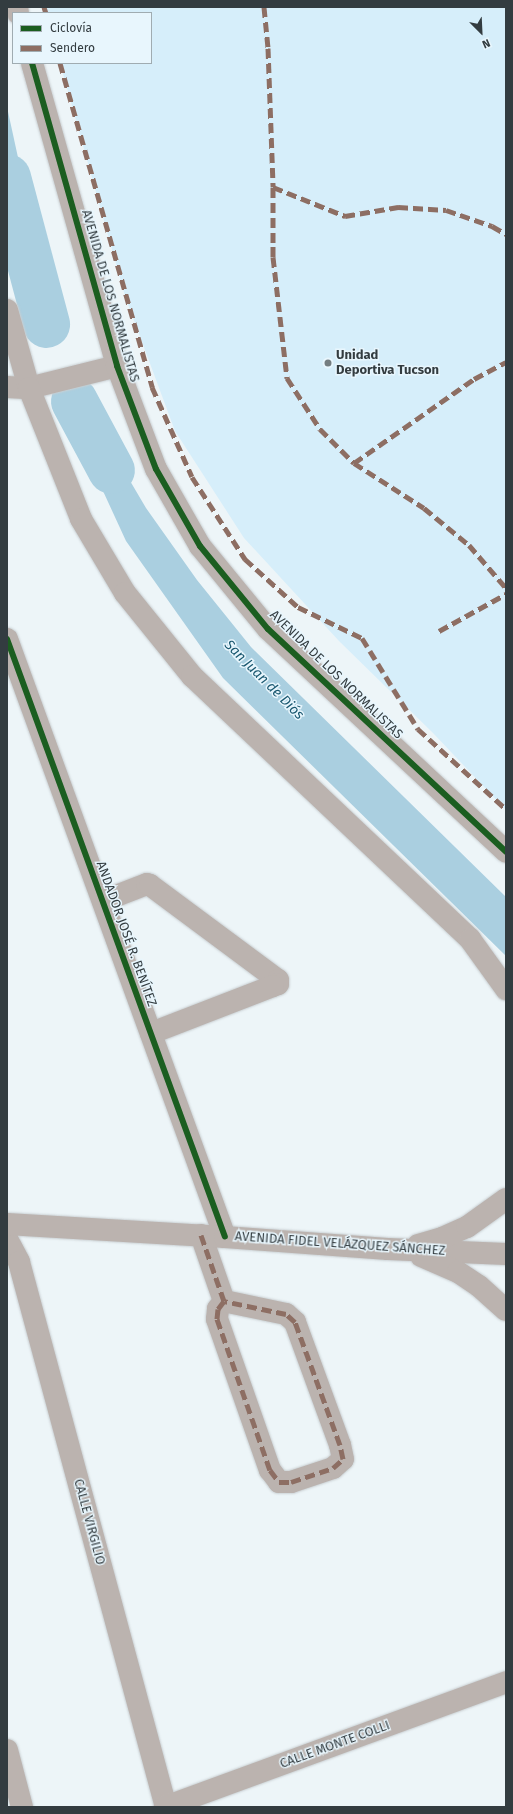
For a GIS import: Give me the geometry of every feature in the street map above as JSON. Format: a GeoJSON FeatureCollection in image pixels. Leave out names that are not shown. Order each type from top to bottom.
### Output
{"type":"FeatureCollection","features":[{"type":"Feature","properties":{"kind":"street","name":"AVENIDA DE LOS NORMALISTAS"},"geometry":{"type":"LineString","coordinates":[[32,64],[117,366],[156,469],[200,546],[268,628],[506,852]]}},
{"type":"Feature","properties":{"kind":"street"},"geometry":{"type":"LineString","coordinates":[[7,310],[29,388],[81,519],[125,593],[192,676],[470,939],[506,989]]}},
{"type":"Feature","properties":{"kind":"street"},"geometry":{"type":"LineString","coordinates":[[7,387],[29,388],[117,366]]}},
{"type":"Feature","properties":{"kind":"street","name":"ANDADOR JOSÉ R. BENÍTEZ"},"geometry":{"type":"LineString","coordinates":[[7,638],[225,1237]]}},
{"type":"Feature","properties":{"kind":"street"},"geometry":{"type":"LineString","coordinates":[[103,901],[147,884],[150,885],[278,980],[278,984],[151,1033]]}},
{"type":"Feature","properties":{"kind":"street"},"geometry":{"type":"LineString","coordinates":[[388,1249],[416,1245],[442,1238],[467,1226],[506,1199]]}},
{"type":"Feature","properties":{"kind":"street","name":"AVENIDA FIDEL VELÁZQUEZ SÁNCHEZ"},"geometry":{"type":"LineString","coordinates":[[7,1224],[201,1235],[388,1249],[506,1254]]}},
{"type":"Feature","properties":{"kind":"street"},"geometry":{"type":"LineString","coordinates":[[201,1235],[224,1301]]}},
{"type":"Feature","properties":{"kind":"street","name":"CALLE VIRGILIO"},"geometry":{"type":"LineString","coordinates":[[7,1239],[19,1262],[166,1807]]}},
{"type":"Feature","properties":{"kind":"street"},"geometry":{"type":"LineString","coordinates":[[388,1249],[436,1261],[458,1272],[479,1286],[506,1310]]}},
{"type":"Feature","properties":{"kind":"street"},"geometry":{"type":"LineString","coordinates":[[224,1301],[286,1314],[295,1322],[340,1445],[343,1459],[333,1468],[291,1482],[279,1482],[270,1470],[217,1319],[218,1309],[224,1301]]}},
{"type":"Feature","properties":{"kind":"street","name":"CALLE MONTE COLLI"},"geometry":{"type":"LineString","coordinates":[[166,1807],[506,1682]]}},
{"type":"Feature","properties":{"kind":"street"},"geometry":{"type":"LineString","coordinates":[[7,1750],[22,1807]]}},
{"type":"Feature","properties":{"kind":"shaded area","name":"Unidad Deportiva Tucson"},"geometry":{"type":"Polygon","coordinates":[[[44,7],[506,7],[506,810],[433,733],[339,641],[244,538],[175,431],[125,296],[60,64],[152,64],[152,12],[46,12],[44,7]]]}},
{"type":"Feature","properties":{"kind":"water"},"geometry":{"type":"Polygon","coordinates":[[[7,107],[46,286],[45,318],[25,293],[7,227],[7,107]]]}},
{"type":"Feature","properties":{"kind":"water"},"geometry":{"type":"Polygon","coordinates":[[[80,413],[93,418],[146,508],[197,580],[251,647],[506,897],[506,956],[223,678],[126,541],[74,428],[80,413]]]}},
{"type":"Feature","properties":{"kind":"waterway","name":"San Juan de Diós"},"geometry":{"type":"LineString","coordinates":[[7,177],[46,324]]}},
{"type":"Feature","properties":{"kind":"waterway","name":"San Juan de Diós"},"geometry":{"type":"LineString","coordinates":[[74,401],[111,470]]}},
{"type":"Feature","properties":{"kind":"marked path"},"geometry":{"type":"LineString","coordinates":[[44,7],[46,12]]}},
{"type":"Feature","properties":{"kind":"marked path"},"geometry":{"type":"LineString","coordinates":[[264,7],[268,48],[273,187],[273,257],[287,378],[320,429],[354,463],[424,508],[469,545],[506,588]]}},
{"type":"Feature","properties":{"kind":"marked path"},"geometry":{"type":"LineString","coordinates":[[60,64],[152,387],[192,477],[245,559],[298,607],[362,638],[418,729],[506,809]]}},
{"type":"Feature","properties":{"kind":"marked path"},"geometry":{"type":"LineString","coordinates":[[273,187],[345,216],[398,207],[446,210],[492,226],[506,234]]}},
{"type":"Feature","properties":{"kind":"marked path"},"geometry":{"type":"LineString","coordinates":[[354,463],[474,379],[506,362]]}},
{"type":"Feature","properties":{"kind":"marked path"},"geometry":{"type":"LineString","coordinates":[[439,631],[506,594]]}},
{"type":"Feature","properties":{"kind":"marked path"},"geometry":{"type":"LineString","coordinates":[[201,1235],[224,1301],[218,1309],[217,1319],[270,1470],[279,1482],[291,1482],[333,1468],[343,1459],[340,1445],[295,1322],[286,1314],[224,1301]]}},
{"type":"Feature","properties":{"kind":"cycle path"},"geometry":{"type":"LineString","coordinates":[[32,64],[117,366],[156,469],[200,546],[268,629],[506,852]]}},
{"type":"Feature","properties":{"kind":"cycle path"},"geometry":{"type":"LineString","coordinates":[[7,639],[225,1237]]}},
{"type":"Feature","properties":{"kind":"place","name":"Unidad Deportiva Tucson"},"geometry":{"type":"Point","coordinates":[328,363]}}]}
